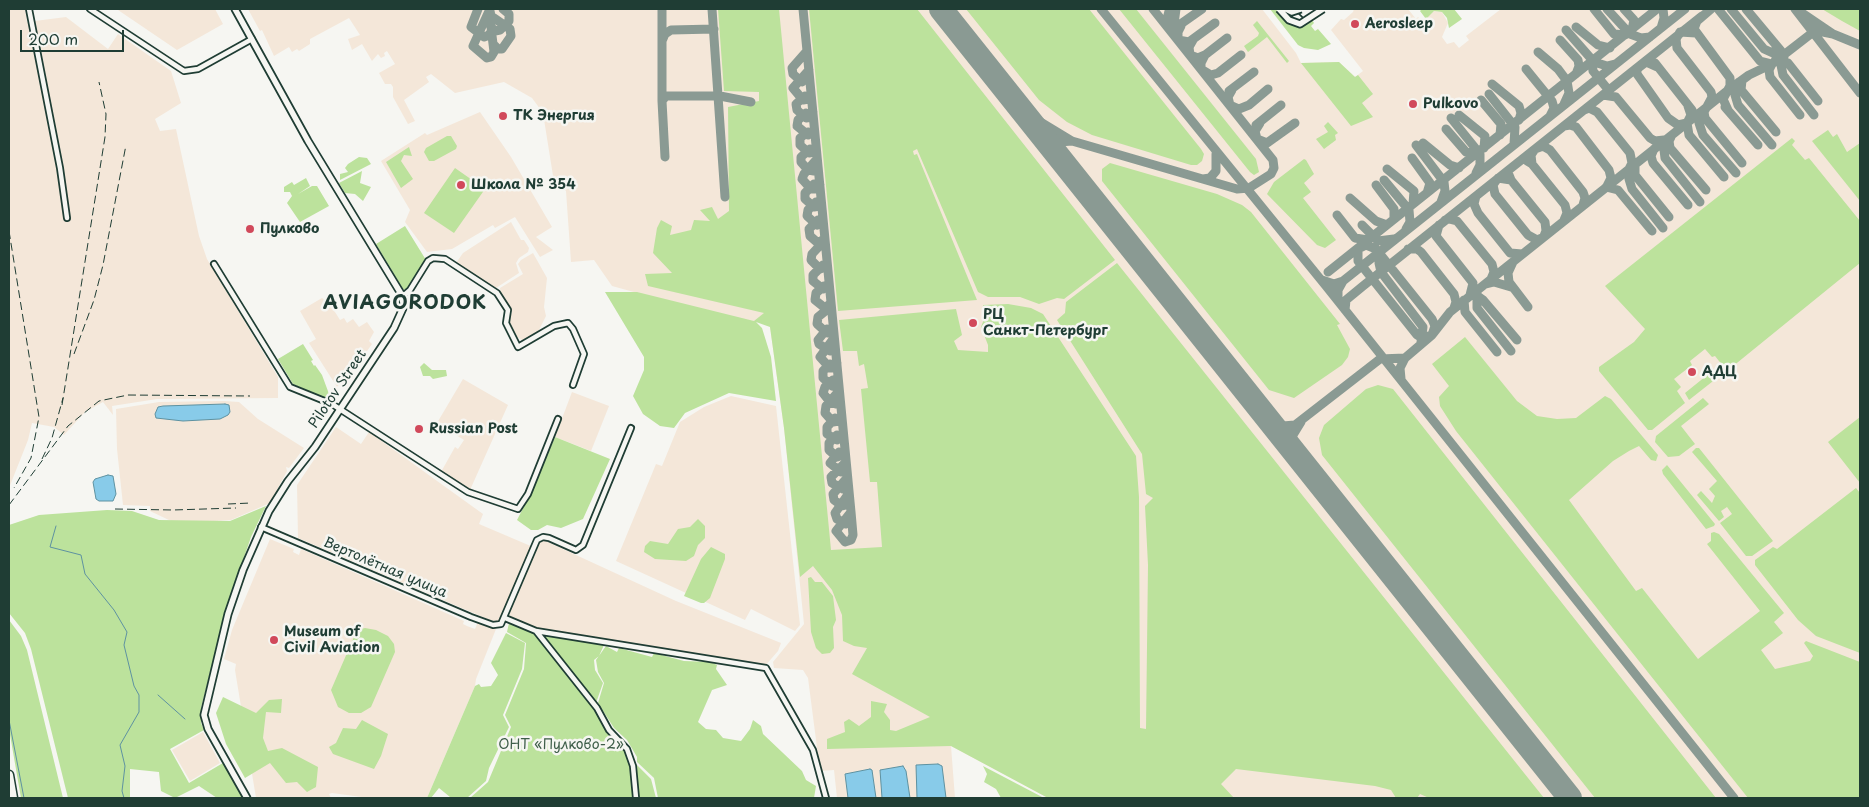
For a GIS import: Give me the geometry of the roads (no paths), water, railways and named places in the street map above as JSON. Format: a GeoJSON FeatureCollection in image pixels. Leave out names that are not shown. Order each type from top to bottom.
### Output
{"type":"FeatureCollection","features":[{"type":"Feature","properties":{"kind":"highway"},"geometry":{"type":"LineString","coordinates":[[10,779],[13,798]]}},
{"type":"Feature","properties":{"kind":"street"},"geometry":{"type":"LineString","coordinates":[[29,9],[60,168],[67,218]]}},
{"type":"Feature","properties":{"kind":"street"},"geometry":{"type":"LineString","coordinates":[[90,9],[184,71],[198,69],[252,39]]}},
{"type":"Feature","properties":{"kind":"street"},"geometry":{"type":"LineString","coordinates":[[235,9],[313,150],[402,297],[407,294],[428,261],[433,258],[440,258],[497,293],[508,310],[506,322],[518,347],[554,326],[568,323],[584,354],[573,385]]}},
{"type":"Feature","properties":{"kind":"street"},"geometry":{"type":"LineString","coordinates":[[1279,9],[1289,20],[1300,24],[1323,9]]}},
{"type":"Feature","properties":{"kind":"street"},"geometry":{"type":"LineString","coordinates":[[1286,9],[1292,12],[1301,9]]}},
{"type":"Feature","properties":{"kind":"street"},"geometry":{"type":"LineString","coordinates":[[1294,14],[1301,21]]}},
{"type":"Feature","properties":{"kind":"street"},"geometry":{"type":"LineString","coordinates":[[214,264],[287,384],[294,390],[324,400],[340,409],[468,492],[518,509],[528,494],[558,419]]}},
{"type":"Feature","properties":{"kind":"street","name":"Pilotov Street"},"geometry":{"type":"LineString","coordinates":[[247,798],[208,729],[204,715],[228,614],[261,527],[280,493],[307,458],[401,315],[404,306],[402,297]]}},
{"type":"Feature","properties":{"kind":"street"},"geometry":{"type":"LineString","coordinates":[[631,428],[580,548],[576,550],[543,537],[537,540],[505,618],[536,631],[766,668],[812,750],[826,798]]}},
{"type":"Feature","properties":{"kind":"street","name":"Вертолётная улица"},"geometry":{"type":"LineString","coordinates":[[261,527],[470,617],[493,625],[501,624],[505,618]]}},
{"type":"Feature","properties":{"kind":"street"},"geometry":{"type":"LineString","coordinates":[[536,631],[597,708],[609,730],[627,749],[633,766],[636,798]]}},
{"type":"Feature","properties":{"kind":"water"},"geometry":{"type":"Polygon","coordinates":[[[229,405],[230,412],[220,419],[183,421],[156,418],[155,414],[158,407],[163,406],[229,405]]]}},
{"type":"Feature","properties":{"kind":"water"},"geometry":{"type":"Polygon","coordinates":[[[108,475],[113,476],[116,494],[113,501],[99,501],[96,499],[93,482],[95,479],[108,475]]]}},
{"type":"Feature","properties":{"kind":"water"},"geometry":{"type":"Polygon","coordinates":[[[938,764],[942,766],[946,798],[917,798],[916,765],[938,764]]]}},
{"type":"Feature","properties":{"kind":"water"},"geometry":{"type":"Polygon","coordinates":[[[903,766],[906,771],[910,798],[882,798],[880,770],[903,766]]]}},
{"type":"Feature","properties":{"kind":"water"},"geometry":{"type":"Polygon","coordinates":[[[872,770],[876,798],[848,798],[845,774],[872,770]]]}},
{"type":"Feature","properties":{"kind":"waterway"},"geometry":{"type":"LineString","coordinates":[[56,526],[50,547],[81,555],[85,574],[114,610],[127,632],[124,645],[134,686],[139,695],[139,712],[120,745],[125,766],[122,791],[124,798]]}},
{"type":"Feature","properties":{"kind":"waterway"},"geometry":{"type":"LineString","coordinates":[[158,695],[185,719]]}},
{"type":"Feature","properties":{"kind":"waterway"},"geometry":{"type":"LineString","coordinates":[[9,720],[24,798]]}},
{"type":"Feature","properties":{"kind":"railway"},"geometry":{"type":"LineString","coordinates":[[62,405],[105,137],[106,114],[99,82]]}},
{"type":"Feature","properties":{"kind":"railway"},"geometry":{"type":"LineString","coordinates":[[74,354],[94,300],[103,265],[126,145]]}},
{"type":"Feature","properties":{"kind":"railway"},"geometry":{"type":"LineString","coordinates":[[9,231],[39,417],[31,458],[14,488]]}},
{"type":"Feature","properties":{"kind":"railway"},"geometry":{"type":"LineString","coordinates":[[9,505],[68,426],[99,401],[128,395],[250,396]]}},
{"type":"Feature","properties":{"kind":"railway"},"geometry":{"type":"LineString","coordinates":[[42,459],[52,438],[63,398]]}},
{"type":"Feature","properties":{"kind":"railway"},"geometry":{"type":"LineString","coordinates":[[228,504],[251,503]]}},
{"type":"Feature","properties":{"kind":"railway"},"geometry":{"type":"LineString","coordinates":[[115,509],[236,508]]}},
{"type":"Feature","properties":{"kind":"place","name":"Aerosleep"},"geometry":{"type":"Point","coordinates":[1355,24]}},
{"type":"Feature","properties":{"kind":"place","name":"Pulkovo"},"geometry":{"type":"Point","coordinates":[1413,104]}},
{"type":"Feature","properties":{"kind":"place","name":"ТК Энергия"},"geometry":{"type":"Point","coordinates":[503,116]}},
{"type":"Feature","properties":{"kind":"place","name":"Школа № 354"},"geometry":{"type":"Point","coordinates":[461,185]}},
{"type":"Feature","properties":{"kind":"place","name":"Пулково"},"geometry":{"type":"Point","coordinates":[250,229]}},
{"type":"Feature","properties":{"kind":"place","name":"РЦ Санкт-Петербург"},"geometry":{"type":"Point","coordinates":[973,323]}},
{"type":"Feature","properties":{"kind":"place","name":"АДЦ"},"geometry":{"type":"Point","coordinates":[1692,372]}},
{"type":"Feature","properties":{"kind":"place","name":"Russian Post"},"geometry":{"type":"Point","coordinates":[419,429]}},
{"type":"Feature","properties":{"kind":"place","name":"Museum of Civil Aviation"},"geometry":{"type":"Point","coordinates":[274,640]}},
{"type":"Feature","properties":{"kind":"district","name":"AVIAGORODOK"},"geometry":{"type":"Point","coordinates":[405,304]}},
{"type":"Feature","properties":{"kind":"park label","name":"ОНТ «Пулково-2»"},"geometry":{"type":"Point","coordinates":[561,745]}}]}
